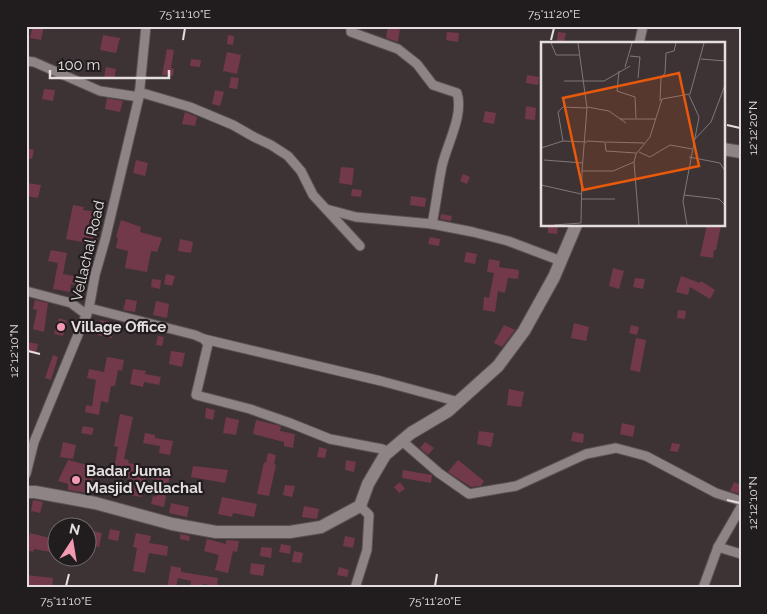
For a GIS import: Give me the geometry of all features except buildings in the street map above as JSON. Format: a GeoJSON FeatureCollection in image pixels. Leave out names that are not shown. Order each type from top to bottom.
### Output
{"type":"FeatureCollection","features":[{"type":"Feature","properties":{"kind":"main road"},"geometry":{"type":"LineString","coordinates":[[724,149],[741,152]]}},
{"type":"Feature","properties":{"kind":"main road"},"geometry":{"type":"LineString","coordinates":[[26,492],[87,501],[172,524],[216,532],[290,532],[321,527],[360,506],[368,484],[386,455],[411,433],[448,411],[498,366],[524,331],[561,261],[576,226]]}},
{"type":"Feature","properties":{"kind":"street","name":"Vellachal Road"},"geometry":{"type":"LineString","coordinates":[[26,474],[30,442],[88,311],[139,94],[146,26]]}},
{"type":"Feature","properties":{"kind":"street"},"geometry":{"type":"LineString","coordinates":[[351,26],[351,32],[398,48],[417,64],[433,85],[457,93],[458,109],[443,165],[432,224]]}},
{"type":"Feature","properties":{"kind":"street"},"geometry":{"type":"LineString","coordinates":[[639,42],[643,26]]}},
{"type":"Feature","properties":{"kind":"street"},"geometry":{"type":"LineString","coordinates":[[26,61],[34,62],[100,91],[139,94],[198,110],[233,125],[254,138],[271,145],[288,156],[300,171],[314,195],[360,246]]}},
{"type":"Feature","properties":{"kind":"street"},"geometry":{"type":"LineString","coordinates":[[326,209],[356,217],[432,224],[508,241],[561,261]]}},
{"type":"Feature","properties":{"kind":"street"},"geometry":{"type":"LineString","coordinates":[[26,291],[71,303],[88,311],[196,335],[204,339],[381,381],[459,402]]}},
{"type":"Feature","properties":{"kind":"street"},"geometry":{"type":"LineString","coordinates":[[204,339],[208,344],[196,395],[250,409],[330,439],[382,448],[389,452]]}},
{"type":"Feature","properties":{"kind":"street"},"geometry":{"type":"LineString","coordinates":[[402,441],[439,473],[469,494],[516,486],[586,454],[616,448],[646,456],[716,493],[741,501]]}},
{"type":"Feature","properties":{"kind":"street"},"geometry":{"type":"LineString","coordinates":[[355,588],[367,550],[369,515],[360,506]]}},
{"type":"Feature","properties":{"kind":"street"},"geometry":{"type":"LineString","coordinates":[[703,588],[718,547],[741,507]]}},
{"type":"Feature","properties":{"kind":"street"},"geometry":{"type":"LineString","coordinates":[[718,547],[741,554]]}},
{"type":"Feature","properties":{"kind":"place","name":"Village Office"},"geometry":{"type":"Point","coordinates":[61,327]}},
{"type":"Feature","properties":{"kind":"place","name":"Badar Juma Masjid Vellachal"},"geometry":{"type":"Point","coordinates":[76,480]}}]}
